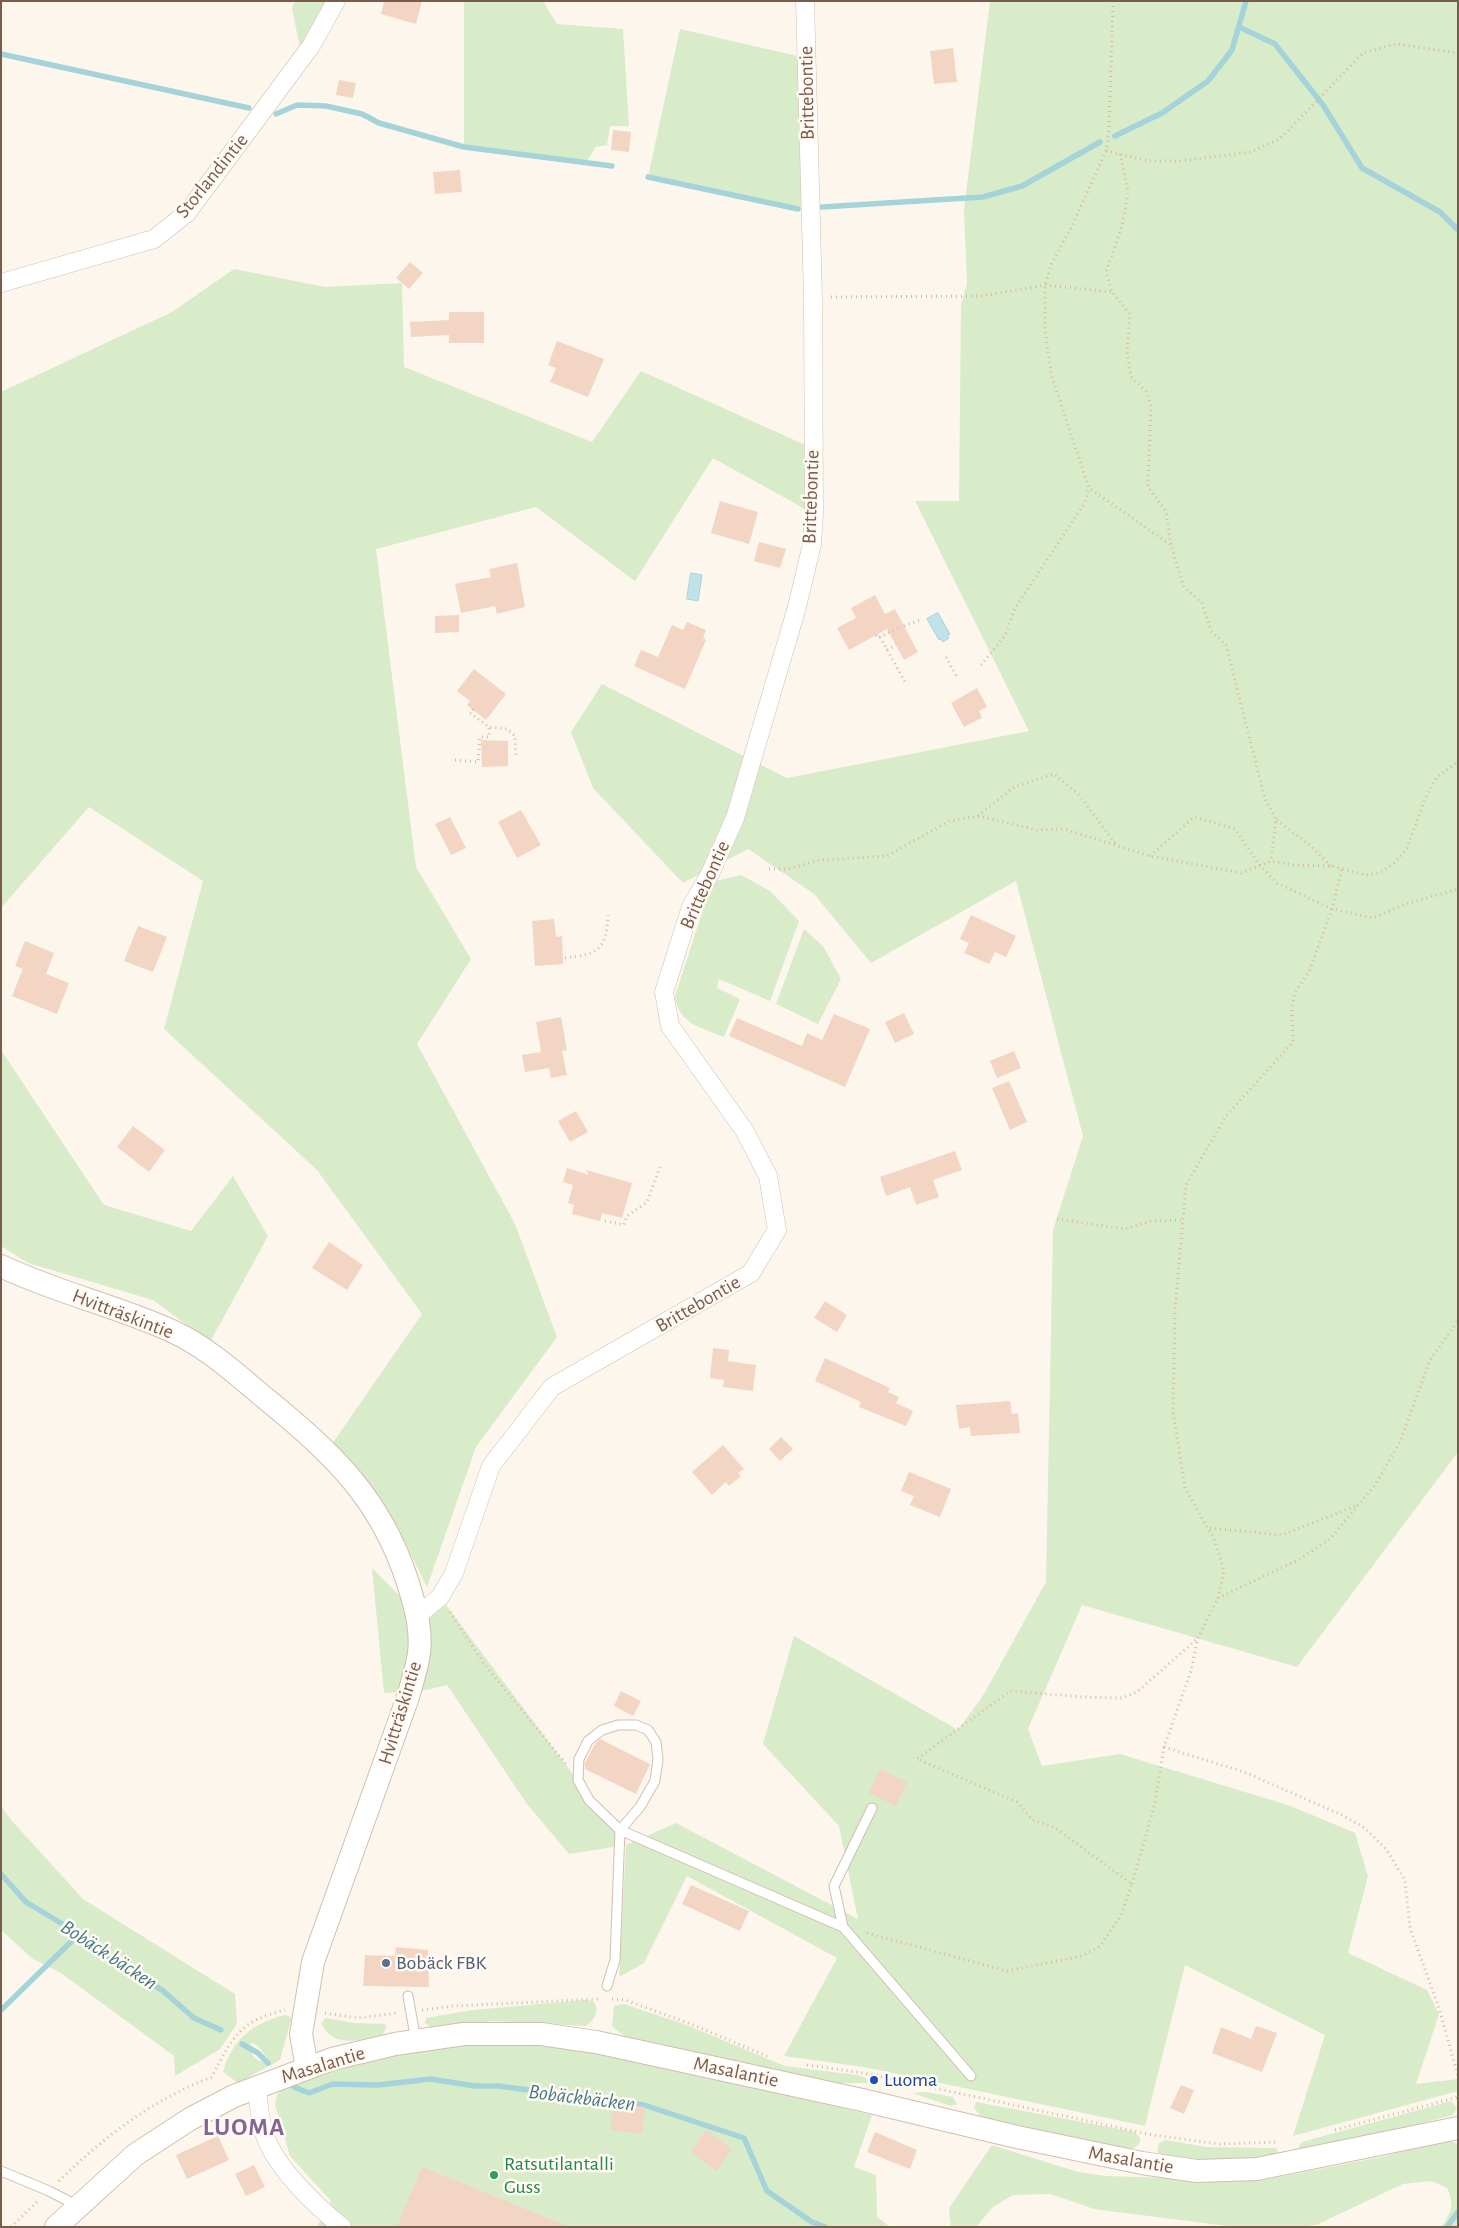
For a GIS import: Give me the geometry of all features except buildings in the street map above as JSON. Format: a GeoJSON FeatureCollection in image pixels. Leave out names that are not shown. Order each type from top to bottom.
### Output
{"type":"FeatureCollection","features":[{"type":"Feature","properties":{"kind":"street","name":"Storlandintie"},"geometry":{"type":"LineString","coordinates":[[1,283],[154,239],[187,213],[311,46],[336,1]]}},
{"type":"Feature","properties":{"kind":"street","name":"Brittebontie"},"geometry":{"type":"LineString","coordinates":[[418,1615],[440,1597],[454,1573],[491,1466],[552,1387],[752,1273],[777,1230],[768,1176],[744,1130],[670,1026],[664,992],[691,908],[710,874],[735,818],[797,607],[812,544],[814,514],[813,298],[805,1]]}},
{"type":"Feature","properties":{"kind":"street","name":"Hvitträskintie"},"geometry":{"type":"LineString","coordinates":[[1,1266],[28,1279],[136,1315],[176,1333],[215,1357],[317,1440],[350,1476],[376,1512],[398,1550],[418,1615],[419,1652],[408,1697],[313,1962],[301,2034],[307,2068]]}},
{"type":"Feature","properties":{"kind":"street","name":"Masalantie"},"geometry":{"type":"LineString","coordinates":[[56,2227],[135,2155],[190,2119],[234,2096],[332,2059],[416,2041],[464,2034],[541,2034],[582,2040],[862,2100],[1017,2137],[1142,2163],[1197,2171],[1258,2169],[1458,2128]]}},
{"type":"Feature","properties":{"kind":"street"},"geometry":{"type":"LineString","coordinates":[[257,2087],[264,2133],[275,2157],[319,2208],[342,2227]]}},
{"type":"Feature","properties":{"kind":"lane"},"geometry":{"type":"LineString","coordinates":[[607,1986],[615,1960],[620,1830],[640,1807],[655,1781],[658,1759],[656,1742],[648,1730],[636,1724],[618,1725],[602,1730],[588,1741],[579,1759],[578,1780],[590,1800],[620,1830],[843,1927],[971,2076]]}},
{"type":"Feature","properties":{"kind":"lane"},"geometry":{"type":"LineString","coordinates":[[843,1927],[834,1886],[872,1808]]}},
{"type":"Feature","properties":{"kind":"lane"},"geometry":{"type":"LineString","coordinates":[[408,1996],[416,2041]]}},
{"type":"Feature","properties":{"kind":"lane"},"geometry":{"type":"LineString","coordinates":[[1,2171],[49,2191],[78,2206]]}},
{"type":"Feature","properties":{"kind":"path"},"geometry":{"type":"LineString","coordinates":[[981,665],[1004,636],[1016,608],[1084,504],[1089,488],[1052,377],[1045,330],[1045,285],[1051,264],[1071,228],[1106,151],[1109,130],[1113,1]]}},
{"type":"Feature","properties":{"kind":"path"},"geometry":{"type":"LineString","coordinates":[[1106,151],[1149,161],[1181,161],[1250,152],[1280,138],[1363,53],[1396,44],[1458,53]]}},
{"type":"Feature","properties":{"kind":"path"},"geometry":{"type":"LineString","coordinates":[[1120,154],[1128,192],[1122,226],[1106,272],[1112,292],[1130,314],[1127,352],[1131,377],[1146,391],[1151,406],[1148,488],[1166,511],[1171,546],[1184,587],[1202,603],[1211,631],[1226,645],[1265,799],[1276,819],[1310,845],[1332,866]]}},
{"type":"Feature","properties":{"kind":"path"},"geometry":{"type":"LineString","coordinates":[[813,298],[982,296],[1045,285],[1112,292]]}},
{"type":"Feature","properties":{"kind":"path"},"geometry":{"type":"LineString","coordinates":[[1089,488],[1171,546]]}},
{"type":"Feature","properties":{"kind":"path"},"geometry":{"type":"LineString","coordinates":[[904,626],[920,620]]}},
{"type":"Feature","properties":{"kind":"path"},"geometry":{"type":"LineString","coordinates":[[898,628],[878,636],[888,650],[906,684]]}},
{"type":"Feature","properties":{"kind":"path"},"geometry":{"type":"LineString","coordinates":[[888,650],[896,646]]}},
{"type":"Feature","properties":{"kind":"path"},"geometry":{"type":"LineString","coordinates":[[946,657],[958,680]]}},
{"type":"Feature","properties":{"kind":"path"},"geometry":{"type":"LineString","coordinates":[[473,709],[470,713],[489,727],[507,729],[515,736],[516,755]]}},
{"type":"Feature","properties":{"kind":"path"},"geometry":{"type":"LineString","coordinates":[[455,760],[478,762],[480,737],[489,737],[489,727]]}},
{"type":"Feature","properties":{"kind":"path"},"geometry":{"type":"LineString","coordinates":[[769,869],[788,869],[820,860],[887,856],[949,821],[978,816],[1037,830],[1064,829],[1150,856],[1241,873],[1271,861],[1292,865],[1332,866],[1365,875],[1380,872],[1394,863],[1406,850],[1427,794],[1436,777],[1458,762]]}},
{"type":"Feature","properties":{"kind":"path"},"geometry":{"type":"LineString","coordinates":[[978,816],[1014,787],[1054,774],[1080,796],[1118,846]]}},
{"type":"Feature","properties":{"kind":"path"},"geometry":{"type":"LineString","coordinates":[[1150,856],[1194,817],[1235,830],[1260,867],[1277,883],[1332,909],[1373,918],[1406,904],[1458,889]]}},
{"type":"Feature","properties":{"kind":"path"},"geometry":{"type":"LineString","coordinates":[[1271,861],[1276,819]]}},
{"type":"Feature","properties":{"kind":"path"},"geometry":{"type":"LineString","coordinates":[[843,1927],[1007,1971],[1082,1956],[1100,1946],[1121,1915],[1132,1884],[1155,1803],[1164,1747],[1191,1671],[1198,1638],[1218,1598],[1224,1571],[1216,1541],[1185,1488],[1173,1411],[1175,1311],[1186,1185],[1226,1116],[1293,1042],[1292,1006],[1295,992],[1310,972],[1332,909],[1342,868]]}},
{"type":"Feature","properties":{"kind":"path"},"geometry":{"type":"LineString","coordinates":[[565,958],[590,955],[601,945],[607,931],[608,915]]}},
{"type":"Feature","properties":{"kind":"path"},"geometry":{"type":"LineString","coordinates":[[605,1221],[624,1225],[626,1217],[647,1202],[660,1167]]}},
{"type":"Feature","properties":{"kind":"path"},"geometry":{"type":"LineString","coordinates":[[1057,1219],[1125,1229],[1151,1221],[1184,1220]]}},
{"type":"Feature","properties":{"kind":"path"},"geometry":{"type":"LineString","coordinates":[[1218,1598],[1298,1560],[1330,1539],[1375,1485],[1400,1442],[1430,1360],[1458,1321]]}},
{"type":"Feature","properties":{"kind":"path"},"geometry":{"type":"LineString","coordinates":[[1209,1528],[1282,1535],[1358,1505]]}},
{"type":"Feature","properties":{"kind":"path"},"geometry":{"type":"LineString","coordinates":[[440,1597],[486,1665],[578,1780]]}},
{"type":"Feature","properties":{"kind":"path"},"geometry":{"type":"LineString","coordinates":[[1132,1884],[1054,1827],[1033,1820],[1017,1802],[917,1759],[1010,1691],[1122,1698],[1137,1692],[1198,1638]]}},
{"type":"Feature","properties":{"kind":"path"},"geometry":{"type":"LineString","coordinates":[[1164,1747],[1244,1772],[1342,1815],[1365,1828],[1386,1849],[1405,1880],[1410,1928],[1439,2008],[1458,2076]]}},
{"type":"Feature","properties":{"kind":"path"},"geometry":{"type":"LineString","coordinates":[[11,2227],[69,2170],[141,2112],[178,2090],[212,2078],[236,2035],[252,2020],[288,2009],[357,2018],[453,2006],[584,1998],[625,2000],[692,2024],[772,2058]]}},
{"type":"Feature","properties":{"kind":"path"},"geometry":{"type":"LineString","coordinates":[[798,2064],[870,2074],[1152,2135],[1220,2144],[1284,2142]]}},
{"type":"Feature","properties":{"kind":"path"},"geometry":{"type":"LineString","coordinates":[[1328,2132],[1458,2097]]}},
{"type":"Feature","properties":{"kind":"green space"},"geometry":{"type":"Polygon","coordinates":[[[295,1],[332,1],[301,53],[292,8],[295,1]]]}},
{"type":"Feature","properties":{"kind":"green space"},"geometry":{"type":"Polygon","coordinates":[[[464,1],[543,1],[557,24],[623,29],[629,126],[610,126],[607,145],[596,147],[587,161],[464,147],[464,1]]]}},
{"type":"Feature","properties":{"kind":"green space"},"geometry":{"type":"Polygon","coordinates":[[[990,1],[1458,1],[1458,1452],[1297,1667],[1082,1605],[1028,1729],[1042,1766],[1120,1754],[1291,1806],[1355,1833],[1368,1876],[1348,1953],[1427,1990],[1439,2014],[1416,2084],[1458,2079],[1458,2091],[1293,2136],[1325,2035],[1185,1965],[1145,2126],[864,2067],[784,2056],[837,1958],[687,1876],[644,1963],[619,1977],[626,1845],[676,1823],[858,1919],[839,1826],[763,1744],[794,1636],[958,1730],[984,1694],[1046,1582],[1053,1230],[1083,1136],[1016,881],[871,963],[814,894],[748,849],[683,883],[593,788],[571,732],[602,684],[787,778],[1029,731],[915,501],[959,501],[961,305],[967,283],[964,209],[990,1]]]}},
{"type":"Feature","properties":{"kind":"green space"},"geometry":{"type":"Polygon","coordinates":[[[680,29],[806,58],[810,195],[798,209],[648,177],[680,29]]]}},
{"type":"Feature","properties":{"kind":"green space"},"geometry":{"type":"Polygon","coordinates":[[[234,269],[325,287],[402,283],[404,367],[592,442],[641,371],[812,448],[814,514],[713,458],[635,581],[536,507],[376,549],[416,867],[471,959],[417,1044],[515,1224],[557,1337],[476,1447],[427,1587],[399,1531],[370,1484],[332,1444],[422,1314],[317,1170],[164,1029],[203,881],[89,807],[1,908],[1,392],[172,312],[234,269]]]}},
{"type":"Feature","properties":{"kind":"green space"},"geometry":{"type":"Polygon","coordinates":[[[741,875],[770,891],[799,921],[770,1001],[719,979],[717,988],[740,999],[724,1037],[692,1024],[686,1019],[677,1006],[675,996],[712,882],[741,875]]]}},
{"type":"Feature","properties":{"kind":"green space"},"geometry":{"type":"Polygon","coordinates":[[[804,929],[823,946],[841,979],[818,1024],[776,1004],[804,929]]]}},
{"type":"Feature","properties":{"kind":"green space"},"geometry":{"type":"Polygon","coordinates":[[[1,1050],[104,1205],[191,1231],[233,1176],[268,1236],[210,1342],[153,1300],[28,1263],[1,1246],[1,1050]]]}},
{"type":"Feature","properties":{"kind":"green space"},"geometry":{"type":"Polygon","coordinates":[[[372,1568],[418,1614],[440,1597],[626,1845],[569,1854],[527,1804],[447,1685],[422,1691],[384,1693],[372,1568]]]}},
{"type":"Feature","properties":{"kind":"green space"},"geometry":{"type":"Polygon","coordinates":[[[1,1806],[12,1821],[83,1899],[235,1994],[237,2024],[220,2049],[175,2076],[174,2056],[61,1973],[33,1959],[1,1930],[1,1806]]]}},
{"type":"Feature","properties":{"kind":"green space"},"geometry":{"type":"Polygon","coordinates":[[[585,2000],[593,2001],[596,2008],[596,2015],[586,2026],[494,2021],[430,2027],[425,2023],[426,2018],[473,2010],[585,2000]]]}},
{"type":"Feature","properties":{"kind":"green space"},"geometry":{"type":"Polygon","coordinates":[[[624,2004],[684,2024],[785,2066],[857,2075],[866,2078],[868,2083],[834,2083],[625,2037],[612,2026],[614,2006],[624,2004]]]}},
{"type":"Feature","properties":{"kind":"green space"},"geometry":{"type":"Polygon","coordinates":[[[285,2015],[291,2017],[280,2060],[238,2083],[223,2072],[232,2050],[245,2034],[274,2018],[285,2015]],[[252,2043],[248,2047],[251,2054],[258,2060],[268,2063],[270,2061],[257,2045],[252,2043]]]}},
{"type":"Feature","properties":{"kind":"green space"},"geometry":{"type":"Polygon","coordinates":[[[326,2018],[354,2023],[385,2024],[386,2028],[382,2036],[347,2041],[340,2040],[332,2037],[326,2031],[321,2023],[326,2018]]]}},
{"type":"Feature","properties":{"kind":"green space"},"geometry":{"type":"Polygon","coordinates":[[[535,2043],[634,2060],[872,2115],[854,2167],[876,2175],[877,2217],[890,2227],[317,2227],[331,2201],[290,2156],[275,2104],[277,2095],[284,2087],[345,2065],[429,2048],[535,2043]]]}},
{"type":"Feature","properties":{"kind":"green space"},"geometry":{"type":"Polygon","coordinates":[[[927,2092],[953,2097],[957,2104],[951,2106],[912,2093],[927,2092]]]}},
{"type":"Feature","properties":{"kind":"green space"},"geometry":{"type":"Polygon","coordinates":[[[1451,2101],[1457,2108],[1453,2115],[1306,2153],[1300,2150],[1299,2145],[1302,2142],[1451,2101]]]}},
{"type":"Feature","properties":{"kind":"green space"},"geometry":{"type":"Polygon","coordinates":[[[976,2102],[1135,2132],[1140,2138],[1140,2143],[1132,2150],[996,2121],[981,2116],[974,2108],[976,2102]]]}},
{"type":"Feature","properties":{"kind":"green space"},"geometry":{"type":"Polygon","coordinates":[[[1446,2139],[1458,2144],[1458,2227],[1442,2227],[1450,2212],[1451,2199],[1447,2188],[1431,2181],[1403,2184],[1316,2225],[1235,2227],[1094,2209],[1050,2194],[1013,2195],[993,2207],[976,2227],[951,2227],[949,2208],[992,2145],[1078,2172],[1106,2176],[1259,2181],[1381,2157],[1446,2139]]]}},
{"type":"Feature","properties":{"kind":"green space"},"geometry":{"type":"Polygon","coordinates":[[[1166,2140],[1206,2147],[1276,2148],[1278,2152],[1276,2155],[1248,2160],[1160,2155],[1157,2150],[1159,2143],[1166,2140]]]}},
{"type":"Feature","properties":{"kind":"water"},"geometry":{"type":"Polygon","coordinates":[[[691,573],[702,575],[698,601],[687,599],[691,573]]]}},
{"type":"Feature","properties":{"kind":"water"},"geometry":{"type":"Polygon","coordinates":[[[938,613],[950,634],[947,635],[949,638],[943,642],[941,639],[939,640],[927,619],[938,613]]]}},
{"type":"Feature","properties":{"kind":"waterway"},"geometry":{"type":"LineString","coordinates":[[1115,136],[1162,113],[1208,81],[1232,50],[1246,1]]}},
{"type":"Feature","properties":{"kind":"waterway"},"geometry":{"type":"LineString","coordinates":[[1239,27],[1275,44],[1323,105],[1362,168],[1440,212],[1458,230]]}},
{"type":"Feature","properties":{"kind":"waterway"},"geometry":{"type":"LineString","coordinates":[[1,54],[249,108]]}},
{"type":"Feature","properties":{"kind":"waterway"},"geometry":{"type":"LineString","coordinates":[[276,114],[297,105],[326,106],[362,114],[379,123],[464,147],[612,166]]}},
{"type":"Feature","properties":{"kind":"waterway"},"geometry":{"type":"LineString","coordinates":[[822,207],[983,197],[1022,186],[1100,142]]}},
{"type":"Feature","properties":{"kind":"waterway"},"geometry":{"type":"LineString","coordinates":[[648,177],[798,209]]}},
{"type":"Feature","properties":{"kind":"waterway","name":"Bobäck bäcken"},"geometry":{"type":"LineString","coordinates":[[1,1874],[26,1902],[79,1934],[119,1966],[162,1990],[194,2018],[221,2030]]}},
{"type":"Feature","properties":{"kind":"waterway"},"geometry":{"type":"LineString","coordinates":[[1,2010],[79,1934]]}},
{"type":"Feature","properties":{"kind":"waterway","name":"Bobäck bäcken"},"geometry":{"type":"LineString","coordinates":[[242,2044],[258,2053],[268,2063]]}},
{"type":"Feature","properties":{"kind":"waterway","name":"Bobäckbäcken"},"geometry":{"type":"LineString","coordinates":[[294,2087],[309,2093],[333,2084],[378,2085],[430,2079],[475,2086],[498,2086],[644,2105],[744,2138],[767,2191],[812,2222],[825,2227]]}},
{"type":"Feature","properties":{"kind":"waterway"},"geometry":{"type":"LineString","coordinates":[[1447,2227],[1458,2212]]}},
{"type":"Feature","properties":{"kind":"place","name":"Bobäck FBK"},"geometry":{"type":"Point","coordinates":[386,1963]}},
{"type":"Feature","properties":{"kind":"place","name":"Luoma"},"geometry":{"type":"Point","coordinates":[874,2080]}},
{"type":"Feature","properties":{"kind":"place","name":"Ratsutilantalli Guss"},"geometry":{"type":"Point","coordinates":[494,2175]}},
{"type":"Feature","properties":{"kind":"district","name":"LUOMA"},"geometry":{"type":"Point","coordinates":[244,2127]}}]}
